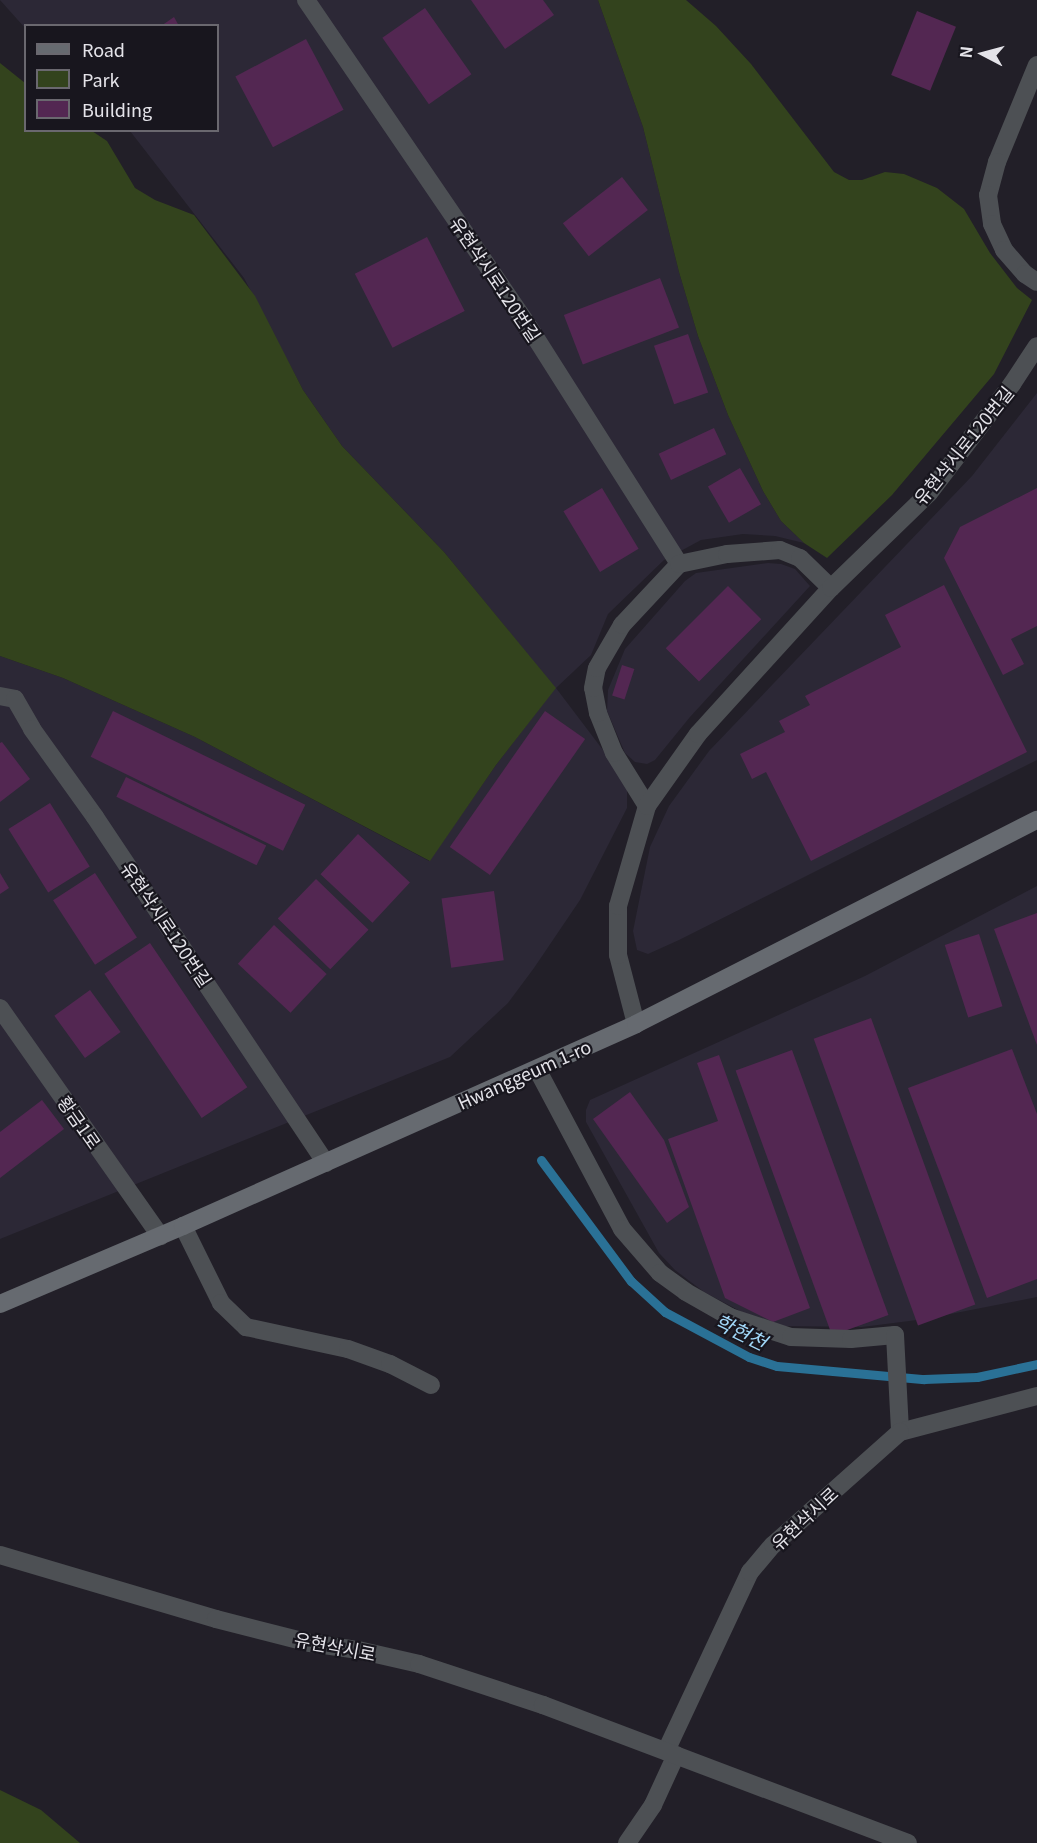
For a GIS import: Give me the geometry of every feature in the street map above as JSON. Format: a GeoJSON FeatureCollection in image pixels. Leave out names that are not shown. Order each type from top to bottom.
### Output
{"type":"FeatureCollection","features":[{"type":"Feature","properties":{"kind":"street","name":"유현삭시로120번길"},"geometry":{"type":"LineString","coordinates":[[306,0],[525,321],[679,564]]}},
{"type":"Feature","properties":{"kind":"street"},"geometry":{"type":"LineString","coordinates":[[1037,65],[997,162],[988,195],[992,224],[1005,250],[1025,274],[1037,282]]}},
{"type":"Feature","properties":{"kind":"street","name":"유현삭시로120번길"},"geometry":{"type":"LineString","coordinates":[[636,1024],[618,956],[618,906],[628,862],[647,806],[698,734],[831,588],[929,493],[1012,384],[1037,346]]}},
{"type":"Feature","properties":{"kind":"street"},"geometry":{"type":"LineString","coordinates":[[647,806],[614,753],[598,713],[593,688],[597,668],[622,625],[679,564],[727,554],[780,550],[800,558],[831,588]]}},
{"type":"Feature","properties":{"kind":"street","name":"유현삭시로120번길"},"geometry":{"type":"LineString","coordinates":[[0,696],[15,699],[32,729],[95,817],[326,1163]]}},
{"type":"Feature","properties":{"kind":"street","name":"Hwanggeum 1-ro"},"geometry":{"type":"LineString","coordinates":[[0,1304],[183,1226],[636,1024],[738,975],[1037,820]]}},
{"type":"Feature","properties":{"kind":"street","name":"황금1로"},"geometry":{"type":"LineString","coordinates":[[0,1008],[160,1236]]}},
{"type":"Feature","properties":{"kind":"street"},"geometry":{"type":"LineString","coordinates":[[537,1069],[622,1229],[660,1273],[686,1292],[730,1317],[791,1337],[851,1339],[895,1335],[898,1358],[900,1432],[1037,1396]]}},
{"type":"Feature","properties":{"kind":"street"},"geometry":{"type":"LineString","coordinates":[[183,1226],[220,1303],[246,1327],[348,1349],[390,1364],[431,1385]]}},
{"type":"Feature","properties":{"kind":"street","name":"유현삭시로"},"geometry":{"type":"LineString","coordinates":[[627,1843],[653,1805],[671,1753],[750,1572],[773,1545],[900,1432]]}},
{"type":"Feature","properties":{"kind":"street","name":"유현삭시로"},"geometry":{"type":"LineString","coordinates":[[0,1555],[216,1619],[310,1643],[358,1650],[419,1664],[543,1705],[908,1843]]}},
{"type":"Feature","properties":{"kind":"shaded area"},"geometry":{"type":"Polygon","coordinates":[[[0,0],[598,0],[643,127],[679,272],[698,336],[728,415],[763,491],[781,521],[804,543],[775,536],[743,534],[701,540],[664,560],[608,614],[591,655],[556,688],[603,750],[627,789],[627,808],[580,900],[534,968],[508,1003],[450,1057],[0,1239],[0,656],[63,678],[195,737],[429,861],[496,765],[555,688],[444,552],[342,446],[303,390],[244,278],[131,132],[219,132],[219,24],[24,24],[24,27],[0,0]]]}},
{"type":"Feature","properties":{"kind":"shaded area"},"geometry":{"type":"Polygon","coordinates":[[[1037,393],[1037,760],[679,940],[648,954],[637,950],[633,931],[650,847],[669,806],[709,751],[972,476],[1037,393]]]}},
{"type":"Feature","properties":{"kind":"shaded area"},"geometry":{"type":"Polygon","coordinates":[[[768,563],[781,564],[795,569],[810,586],[690,717],[655,760],[647,764],[635,762],[625,753],[607,711],[608,690],[625,649],[685,581],[696,573],[768,563]]]}},
{"type":"Feature","properties":{"kind":"shaded area"},"geometry":{"type":"Polygon","coordinates":[[[1037,886],[1037,1297],[925,1319],[862,1327],[781,1326],[757,1320],[704,1292],[675,1270],[659,1253],[586,1122],[586,1110],[590,1100],[865,976],[1037,886]]]}},
{"type":"Feature","properties":{"kind":"green space"},"geometry":{"type":"Polygon","coordinates":[[[598,0],[686,0],[716,26],[751,64],[834,172],[849,180],[862,180],[885,172],[904,174],[937,188],[964,209],[990,253],[1017,288],[1032,300],[994,374],[892,495],[827,558],[804,543],[781,521],[763,491],[728,415],[698,336],[679,272],[643,127],[598,0]]]}},
{"type":"Feature","properties":{"kind":"green space"},"geometry":{"type":"Polygon","coordinates":[[[0,63],[24,82],[24,132],[94,132],[107,141],[135,188],[155,200],[194,215],[255,296],[303,390],[342,446],[444,552],[556,688],[496,765],[430,861],[195,737],[63,678],[0,656],[0,63]]]}},
{"type":"Feature","properties":{"kind":"green space"},"geometry":{"type":"Polygon","coordinates":[[[0,1790],[41,1810],[80,1843],[0,1843],[0,1790]]]}},
{"type":"Feature","properties":{"kind":"building"},"geometry":{"type":"Polygon","coordinates":[[[471,0],[543,0],[554,15],[505,49],[471,0]]]}},
{"type":"Feature","properties":{"kind":"building"},"geometry":{"type":"Polygon","coordinates":[[[425,8],[471,74],[429,104],[382,38],[425,8]]]}},
{"type":"Feature","properties":{"kind":"building"},"geometry":{"type":"Polygon","coordinates":[[[917,11],[956,27],[930,91],[891,75],[917,11]]]}},
{"type":"Feature","properties":{"kind":"building"},"geometry":{"type":"Polygon","coordinates":[[[174,17],[178,24],[164,24],[174,17]]]}},
{"type":"Feature","properties":{"kind":"building"},"geometry":{"type":"Polygon","coordinates":[[[306,39],[344,110],[273,147],[235,77],[306,39]]]}},
{"type":"Feature","properties":{"kind":"building"},"geometry":{"type":"Polygon","coordinates":[[[622,177],[648,210],[589,256],[563,223],[622,177]]]}},
{"type":"Feature","properties":{"kind":"building"},"geometry":{"type":"Polygon","coordinates":[[[427,237],[465,311],[393,348],[355,274],[427,237]]]}},
{"type":"Feature","properties":{"kind":"building"},"geometry":{"type":"Polygon","coordinates":[[[660,278],[679,327],[583,364],[564,315],[660,278]]]}},
{"type":"Feature","properties":{"kind":"building"},"geometry":{"type":"Polygon","coordinates":[[[688,334],[708,393],[674,404],[654,346],[688,334]]]}},
{"type":"Feature","properties":{"kind":"building"},"geometry":{"type":"Polygon","coordinates":[[[714,428],[726,454],[671,480],[659,454],[714,428]]]}},
{"type":"Feature","properties":{"kind":"building"},"geometry":{"type":"Polygon","coordinates":[[[740,468],[761,504],[729,523],[708,487],[740,468]]]}},
{"type":"Feature","properties":{"kind":"building"},"geometry":{"type":"Polygon","coordinates":[[[602,488],[639,549],[600,572],[563,511],[602,488]]]}},
{"type":"Feature","properties":{"kind":"building"},"geometry":{"type":"Polygon","coordinates":[[[1037,488],[1037,626],[1011,639],[1024,664],[1003,675],[944,558],[960,527],[1037,488]]]}},
{"type":"Feature","properties":{"kind":"building"},"geometry":{"type":"Polygon","coordinates":[[[944,585],[1027,752],[811,861],[766,772],[752,779],[740,754],[785,732],[779,721],[810,705],[805,696],[901,647],[885,615],[944,585]]]}},
{"type":"Feature","properties":{"kind":"building"},"geometry":{"type":"Polygon","coordinates":[[[728,586],[761,619],[699,681],[666,648],[728,586]]]}},
{"type":"Feature","properties":{"kind":"building"},"geometry":{"type":"Polygon","coordinates":[[[622,665],[634,669],[624,699],[612,695],[622,665]]]}},
{"type":"Feature","properties":{"kind":"building"},"geometry":{"type":"Polygon","coordinates":[[[113,711],[305,805],[283,851],[91,757],[113,711]]]}},
{"type":"Feature","properties":{"kind":"building"},"geometry":{"type":"Polygon","coordinates":[[[545,711],[585,739],[490,875],[450,847],[545,711]]]}},
{"type":"Feature","properties":{"kind":"building"},"geometry":{"type":"Polygon","coordinates":[[[2,742],[30,779],[0,802],[0,743],[2,742]]]}},
{"type":"Feature","properties":{"kind":"building"},"geometry":{"type":"Polygon","coordinates":[[[126,777],[266,845],[257,865],[116,797],[126,777]]]}},
{"type":"Feature","properties":{"kind":"building"},"geometry":{"type":"Polygon","coordinates":[[[50,803],[90,867],[48,893],[8,829],[50,803]]]}},
{"type":"Feature","properties":{"kind":"building"},"geometry":{"type":"Polygon","coordinates":[[[358,834],[410,882],[372,923],[320,874],[358,834]]]}},
{"type":"Feature","properties":{"kind":"building"},"geometry":{"type":"Polygon","coordinates":[[[0,873],[9,888],[0,894],[0,873]]]}},
{"type":"Feature","properties":{"kind":"building"},"geometry":{"type":"Polygon","coordinates":[[[95,873],[137,938],[95,965],[53,900],[95,873]]]}},
{"type":"Feature","properties":{"kind":"building"},"geometry":{"type":"Polygon","coordinates":[[[316,879],[369,930],[330,969],[278,919],[316,879]]]}},
{"type":"Feature","properties":{"kind":"building"},"geometry":{"type":"Polygon","coordinates":[[[494,891],[504,960],[451,968],[442,898],[494,891]]]}},
{"type":"Feature","properties":{"kind":"building"},"geometry":{"type":"Polygon","coordinates":[[[1037,913],[1037,1045],[994,929],[1037,913]]]}},
{"type":"Feature","properties":{"kind":"building"},"geometry":{"type":"Polygon","coordinates":[[[274,925],[327,974],[291,1013],[238,964],[274,925]]]}},
{"type":"Feature","properties":{"kind":"building"},"geometry":{"type":"Polygon","coordinates":[[[979,934],[1002,1006],[968,1017],[945,945],[979,934]]]}},
{"type":"Feature","properties":{"kind":"building"},"geometry":{"type":"Polygon","coordinates":[[[150,943],[247,1087],[202,1118],[104,974],[150,943]]]}},
{"type":"Feature","properties":{"kind":"building"},"geometry":{"type":"Polygon","coordinates":[[[90,990],[121,1032],[85,1058],[54,1016],[90,990]]]}},
{"type":"Feature","properties":{"kind":"building"},"geometry":{"type":"Polygon","coordinates":[[[871,1018],[975,1305],[918,1325],[814,1039],[871,1018]]]}},
{"type":"Feature","properties":{"kind":"building"},"geometry":{"type":"Polygon","coordinates":[[[1012,1049],[1037,1114],[1037,1279],[987,1298],[908,1088],[1012,1049]]]}},
{"type":"Feature","properties":{"kind":"building"},"geometry":{"type":"Polygon","coordinates":[[[792,1050],[888,1315],[832,1336],[736,1071],[792,1050]]]}},
{"type":"Feature","properties":{"kind":"building"},"geometry":{"type":"Polygon","coordinates":[[[719,1055],[810,1308],[773,1322],[725,1298],[668,1139],[718,1121],[697,1063],[719,1055]]]}},
{"type":"Feature","properties":{"kind":"building"},"geometry":{"type":"Polygon","coordinates":[[[630,1092],[664,1140],[689,1207],[667,1223],[593,1119],[630,1092]]]}},
{"type":"Feature","properties":{"kind":"building"},"geometry":{"type":"Polygon","coordinates":[[[42,1100],[64,1129],[0,1178],[0,1132],[42,1100]]]}},
{"type":"Feature","properties":{"kind":"waterway","name":"학현천"},"geometry":{"type":"LineString","coordinates":[[541,1160],[631,1281],[665,1312],[749,1357],[777,1366],[924,1379],[977,1377],[1037,1364]]}}]}
